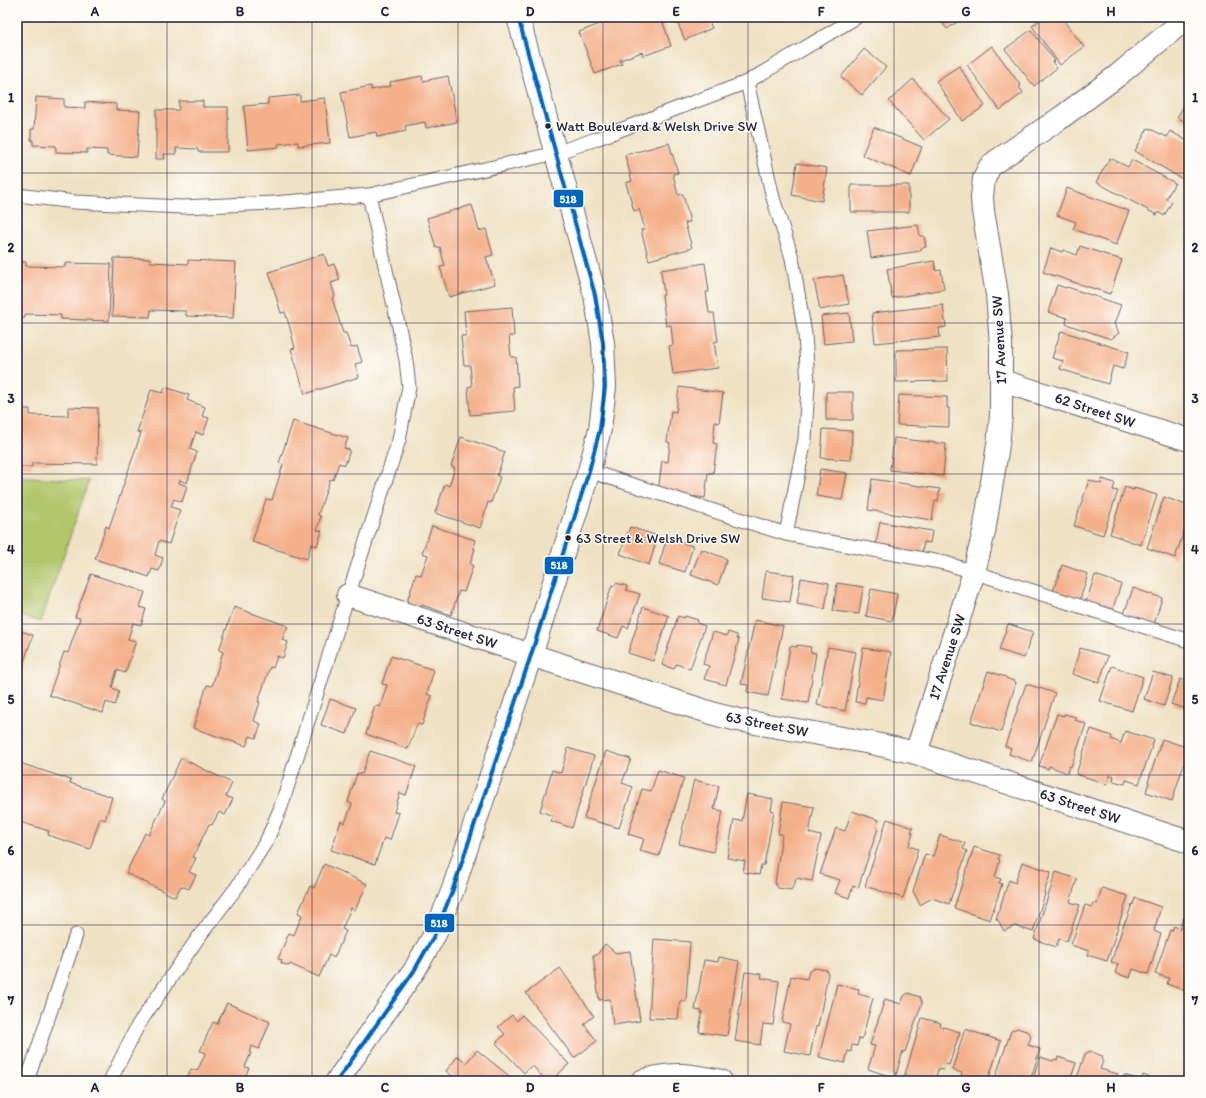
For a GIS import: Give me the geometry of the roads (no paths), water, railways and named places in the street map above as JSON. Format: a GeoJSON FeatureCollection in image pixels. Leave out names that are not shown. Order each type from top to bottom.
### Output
{"type":"FeatureCollection","features":[{"type":"Feature","properties":{"kind":"street"},"geometry":{"type":"LineString","coordinates":[[337,1081],[414,971],[435,934],[452,892],[531,655],[589,471],[600,429],[605,387],[603,343],[595,295],[518,17]]}},
{"type":"Feature","properties":{"kind":"street","name":"17 Avenue SW"},"geometry":{"type":"LineString","coordinates":[[916,753],[974,572],[984,532],[998,445],[1001,416],[1002,345],[997,294],[982,197],[984,179],[989,168],[995,162],[1059,120],[1117,76],[1188,17]]}},
{"type":"Feature","properties":{"kind":"street","name":"62 Street SW"},"geometry":{"type":"LineString","coordinates":[[1002,381],[1189,440]]}},
{"type":"Feature","properties":{"kind":"street","name":"63 Street SW"},"geometry":{"type":"LineString","coordinates":[[348,595],[531,655],[738,720],[871,743],[916,753],[1189,842]]}},
{"type":"Feature","properties":{"kind":"street"},"geometry":{"type":"LineString","coordinates":[[651,1078],[678,1074],[721,1081]]}},
{"type":"Feature","properties":{"kind":"lane"},"geometry":{"type":"LineString","coordinates":[[17,195],[75,202],[182,207],[274,203],[369,195],[556,153],[747,82],[857,17]]}},
{"type":"Feature","properties":{"kind":"lane"},"geometry":{"type":"LineString","coordinates":[[747,82],[773,198],[792,258],[805,334],[808,384],[805,439],[786,534]]}},
{"type":"Feature","properties":{"kind":"lane"},"geometry":{"type":"LineString","coordinates":[[110,1081],[138,1025],[198,938],[237,887],[267,840],[281,807],[399,440],[409,387],[406,360],[369,195]]}},
{"type":"Feature","properties":{"kind":"lane"},"geometry":{"type":"LineString","coordinates":[[589,471],[786,534],[945,563],[1189,641]]}},
{"type":"Feature","properties":{"kind":"lane"},"geometry":{"type":"LineString","coordinates":[[27,1081],[76,935]]}},
{"type":"Feature","properties":{"kind":"place","name":"Watt Boulevard & Welsh Drive SW"},"geometry":{"type":"Point","coordinates":[548,126]}},
{"type":"Feature","properties":{"kind":"place","name":"63 Street & Welsh Drive SW"},"geometry":{"type":"Point","coordinates":[568,538]}}]}
